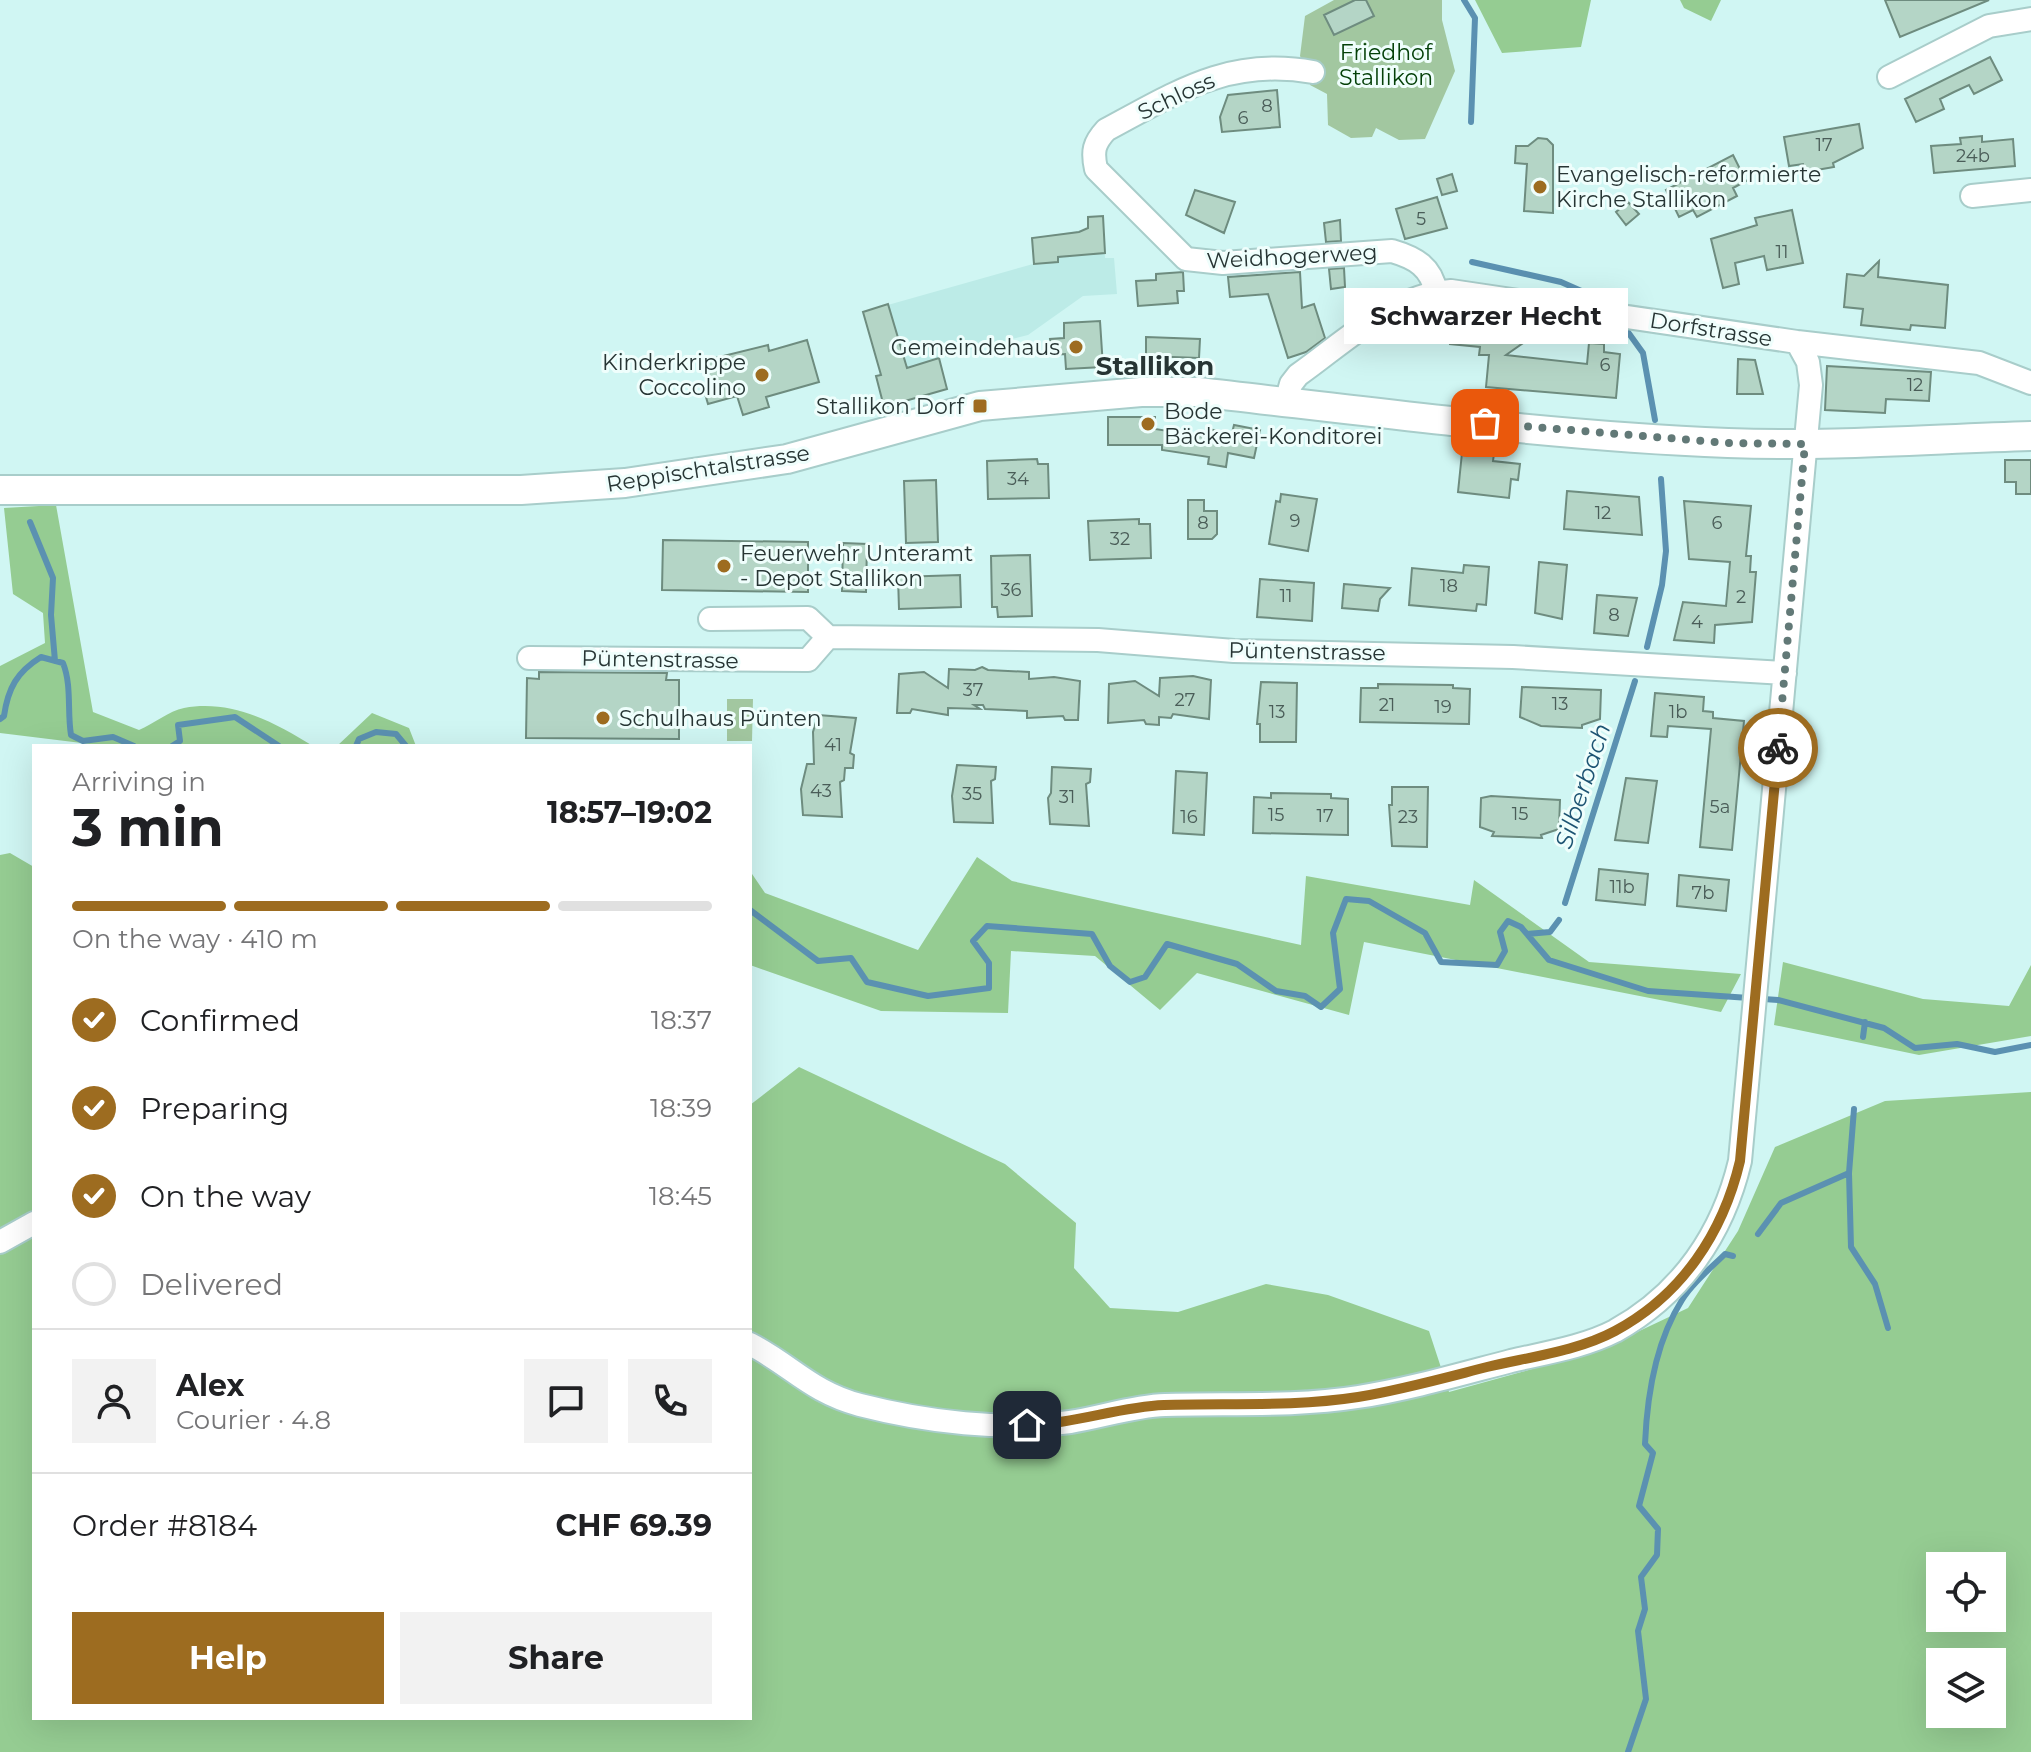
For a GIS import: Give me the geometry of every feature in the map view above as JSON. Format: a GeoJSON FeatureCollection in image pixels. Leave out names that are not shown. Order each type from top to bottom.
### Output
{"type":"FeatureCollection","features":[{"type":"Feature","properties":{"kind":"main road","name":"Reppischtalstrasse"},"geometry":{"type":"LineString","coordinates":[[0,490],[521,490],[625,483],[787,459],[980,406],[1141,392],[1198,392],[1560,430],[1728,443],[1805,444],[2031,436]]}},
{"type":"Feature","properties":{"kind":"street"},"geometry":{"type":"LineString","coordinates":[[1889,77],[1989,26],[2031,19]]}},
{"type":"Feature","properties":{"kind":"street","name":"Schloss"},"geometry":{"type":"LineString","coordinates":[[1095,142],[1106,130],[1202,79],[1252,68],[1280,66],[1313,72]]}},
{"type":"Feature","properties":{"kind":"street","name":"Weidhogerweg"},"geometry":{"type":"LineString","coordinates":[[1095,142],[1092,154],[1096,169],[1186,259],[1223,263],[1392,251],[1409,256],[1432,274],[1436,292]]}},
{"type":"Feature","properties":{"kind":"street"},"geometry":{"type":"LineString","coordinates":[[1972,196],[2031,190]]}},
{"type":"Feature","properties":{"kind":"street","name":"Dorfstrasse"},"geometry":{"type":"LineString","coordinates":[[1286,402],[1291,384],[1298,375],[1373,320],[1408,301],[1436,292],[1465,292],[1797,342],[1979,363],[2031,383]]}},
{"type":"Feature","properties":{"kind":"street"},"geometry":{"type":"LineString","coordinates":[[752,1345],[830,1396],[875,1408],[1011,1425],[1072,1421],[1162,1405],[1302,1403],[1356,1397],[1574,1346],[1614,1332],[1674,1287],[1716,1230],[1732,1197],[1740,1161],[1811,385],[1808,362],[1797,342]]}},
{"type":"Feature","properties":{"kind":"street","name":"Püntenstrasse"},"geometry":{"type":"LineString","coordinates":[[710,619],[808,618],[828,637],[1098,640],[1234,651],[1498,656],[1785,673]]}},
{"type":"Feature","properties":{"kind":"street","name":"Püntenstrasse"},"geometry":{"type":"LineString","coordinates":[[529,658],[808,660],[828,637]]}},
{"type":"Feature","properties":{"kind":"street"},"geometry":{"type":"LineString","coordinates":[[0,1242],[32,1224]]}},
{"type":"Feature","properties":{"kind":"shaded area"},"geometry":{"type":"Polygon","coordinates":[[[1103,227],[1105,258],[1114,258],[1117,294],[1083,296],[1028,335],[939,358],[947,389],[884,407],[876,376],[881,374],[863,312],[1033,264],[1032,238],[1103,227]]]}},
{"type":"Feature","properties":{"kind":"green space","name":"Friedhof Stallikon"},"geometry":{"type":"Polygon","coordinates":[[[1334,0],[1442,0],[1442,20],[1455,71],[1425,139],[1399,140],[1376,128],[1372,137],[1351,138],[1328,125],[1327,94],[1310,85],[1311,76],[1300,56],[1305,16],[1334,0]]]}},
{"type":"Feature","properties":{"kind":"green space"},"geometry":{"type":"Polygon","coordinates":[[[1475,0],[1591,0],[1581,47],[1502,53],[1475,0]]]}},
{"type":"Feature","properties":{"kind":"green space"},"geometry":{"type":"Polygon","coordinates":[[[1680,0],[1721,0],[1711,21],[1684,8],[1680,0]]]}},
{"type":"Feature","properties":{"kind":"green space"},"geometry":{"type":"Polygon","coordinates":[[[56,505],[93,712],[139,730],[184,708],[218,707],[267,721],[309,744],[90,744],[0,733],[0,666],[45,643],[43,613],[13,594],[4,508],[56,505]]]}},
{"type":"Feature","properties":{"kind":"green space"},"geometry":{"type":"Polygon","coordinates":[[[727,699],[753,699],[752,741],[727,741],[727,699]]]}},
{"type":"Feature","properties":{"kind":"green space"},"geometry":{"type":"Polygon","coordinates":[[[372,713],[409,728],[415,744],[339,744],[372,713]]]}},
{"type":"Feature","properties":{"kind":"green space"},"geometry":{"type":"Polygon","coordinates":[[[10,853],[32,866],[32,1720],[752,1720],[752,1103],[799,1067],[1005,1164],[1076,1223],[1074,1268],[1110,1308],[1178,1312],[1266,1284],[1328,1295],[1429,1331],[1449,1392],[1597,1351],[1688,1308],[1738,1231],[1775,1147],[1885,1101],[2031,1092],[2031,1752],[0,1752],[0,855],[10,853]]]}},
{"type":"Feature","properties":{"kind":"green space"},"geometry":{"type":"Polygon","coordinates":[[[977,857],[1012,881],[1301,945],[1306,876],[1470,905],[1474,880],[1589,962],[1741,974],[1721,1012],[1364,942],[1349,1015],[1197,973],[1160,1010],[1095,956],[1011,951],[1008,1013],[881,1011],[752,966],[752,874],[765,893],[918,950],[977,857]]]}},
{"type":"Feature","properties":{"kind":"green space"},"geometry":{"type":"Polygon","coordinates":[[[1783,962],[1923,999],[2009,1006],[2031,965],[2031,1036],[1919,1055],[1774,1025],[1783,962]]]}},
{"type":"Feature","properties":{"kind":"building"},"geometry":{"type":"Polygon","coordinates":[[[1355,0],[1366,0],[1374,16],[1334,35],[1324,15],[1355,0]]]}},
{"type":"Feature","properties":{"kind":"building"},"geometry":{"type":"Polygon","coordinates":[[[1885,0],[1989,0],[1900,37],[1885,0]]]}},
{"type":"Feature","properties":{"kind":"building"},"geometry":{"type":"Polygon","coordinates":[[[1990,57],[2002,80],[1974,94],[1969,85],[1954,92],[1940,99],[1944,109],[1916,122],[1905,99],[1990,57]]]}},
{"type":"Feature","properties":{"kind":"building"},"geometry":{"type":"Polygon","coordinates":[[[1277,90],[1280,127],[1222,132],[1220,117],[1228,95],[1277,90]]]}},
{"type":"Feature","properties":{"kind":"building"},"geometry":{"type":"Polygon","coordinates":[[[1859,124],[1863,148],[1833,163],[1834,167],[1805,172],[1803,164],[1789,166],[1784,137],[1859,124]]]}},
{"type":"Feature","properties":{"kind":"building"},"geometry":{"type":"Polygon","coordinates":[[[1982,136],[1982,142],[2013,139],[2015,166],[1934,173],[1931,146],[1961,144],[1960,138],[1982,136]]]}},
{"type":"Feature","properties":{"kind":"building","name":"Evangelisch-reformierte Kirche Stallikon"},"geometry":{"type":"Polygon","coordinates":[[[1538,138],[1547,139],[1553,145],[1553,213],[1524,211],[1527,164],[1515,163],[1516,146],[1528,146],[1538,138]]]}},
{"type":"Feature","properties":{"kind":"building"},"geometry":{"type":"Polygon","coordinates":[[[1733,155],[1746,181],[1733,188],[1737,196],[1697,217],[1693,210],[1679,217],[1666,190],[1733,155]]]}},
{"type":"Feature","properties":{"kind":"building"},"geometry":{"type":"Polygon","coordinates":[[[1452,174],[1457,191],[1442,195],[1437,179],[1452,174]]]}},
{"type":"Feature","properties":{"kind":"building"},"geometry":{"type":"Polygon","coordinates":[[[1195,190],[1235,202],[1224,233],[1186,215],[1195,190]]]}},
{"type":"Feature","properties":{"kind":"building"},"geometry":{"type":"Polygon","coordinates":[[[1437,197],[1447,228],[1405,239],[1396,209],[1437,197]]]}},
{"type":"Feature","properties":{"kind":"building"},"geometry":{"type":"Polygon","coordinates":[[[1628,202],[1639,214],[1626,225],[1616,212],[1628,202]]]}},
{"type":"Feature","properties":{"kind":"building"},"geometry":{"type":"Polygon","coordinates":[[[1792,210],[1803,263],[1767,270],[1764,256],[1735,263],[1739,284],[1723,288],[1711,239],[1757,225],[1755,218],[1792,210]]]}},
{"type":"Feature","properties":{"kind":"building"},"geometry":{"type":"Polygon","coordinates":[[[1103,216],[1105,253],[1058,257],[1058,262],[1034,264],[1032,238],[1079,232],[1088,228],[1088,217],[1103,216]]]}},
{"type":"Feature","properties":{"kind":"building"},"geometry":{"type":"Polygon","coordinates":[[[1340,220],[1341,241],[1326,242],[1324,223],[1340,220]]]}},
{"type":"Feature","properties":{"kind":"building"},"geometry":{"type":"Polygon","coordinates":[[[1879,261],[1878,277],[1948,285],[1945,328],[1911,325],[1910,330],[1861,325],[1863,309],[1844,307],[1847,274],[1864,276],[1879,261]]]}},
{"type":"Feature","properties":{"kind":"building"},"geometry":{"type":"Polygon","coordinates":[[[1344,268],[1345,287],[1331,289],[1329,269],[1344,268]]]}},
{"type":"Feature","properties":{"kind":"building"},"geometry":{"type":"Polygon","coordinates":[[[1183,272],[1184,291],[1177,291],[1178,303],[1138,306],[1136,281],[1156,280],[1156,274],[1183,272]]]}},
{"type":"Feature","properties":{"kind":"building"},"geometry":{"type":"Polygon","coordinates":[[[1300,272],[1302,308],[1314,304],[1325,338],[1306,352],[1288,358],[1268,294],[1230,297],[1228,277],[1300,272]]]}},
{"type":"Feature","properties":{"kind":"building"},"geometry":{"type":"Polygon","coordinates":[[[888,304],[907,368],[939,358],[947,389],[884,407],[876,376],[881,375],[863,312],[888,304]]]}},
{"type":"Feature","properties":{"kind":"building"},"geometry":{"type":"Polygon","coordinates":[[[1453,312],[1514,319],[1512,330],[1527,320],[1552,323],[1506,355],[1587,364],[1589,343],[1604,344],[1604,352],[1620,354],[1616,398],[1486,387],[1489,355],[1479,355],[1480,347],[1450,344],[1453,312]]]}},
{"type":"Feature","properties":{"kind":"building","name":"Gemeindehaus"},"geometry":{"type":"Polygon","coordinates":[[[1100,321],[1103,367],[1066,369],[1065,354],[1052,355],[1050,339],[1064,338],[1064,323],[1100,321]]]}},
{"type":"Feature","properties":{"kind":"building"},"geometry":{"type":"Polygon","coordinates":[[[1146,337],[1200,339],[1199,358],[1146,356],[1146,337]]]}},
{"type":"Feature","properties":{"kind":"building","name":"Kinderkrippe Coccolino"},"geometry":{"type":"Polygon","coordinates":[[[807,340],[819,382],[766,397],[769,407],[743,415],[737,396],[708,404],[703,387],[710,385],[703,361],[768,345],[769,351],[807,340]]]}},
{"type":"Feature","properties":{"kind":"building"},"geometry":{"type":"Polygon","coordinates":[[[1738,359],[1755,360],[1763,394],[1737,394],[1738,359]]]}},
{"type":"Feature","properties":{"kind":"building"},"geometry":{"type":"Polygon","coordinates":[[[1827,366],[1931,372],[1929,401],[1886,399],[1885,413],[1825,410],[1827,366]]]}},
{"type":"Feature","properties":{"kind":"building"},"geometry":{"type":"Polygon","coordinates":[[[1108,417],[1155,417],[1155,429],[1212,438],[1213,430],[1232,433],[1234,425],[1260,430],[1254,458],[1228,453],[1226,467],[1208,464],[1209,457],[1162,450],[1162,445],[1108,445],[1108,417]]]}},
{"type":"Feature","properties":{"kind":"building"},"geometry":{"type":"Polygon","coordinates":[[[1463,443],[1495,446],[1493,461],[1520,464],[1518,480],[1511,479],[1509,498],[1458,492],[1463,443]]]}},
{"type":"Feature","properties":{"kind":"building"},"geometry":{"type":"Polygon","coordinates":[[[1037,459],[1038,464],[1048,464],[1049,498],[988,499],[987,461],[1037,459]]]}},
{"type":"Feature","properties":{"kind":"building"},"geometry":{"type":"Polygon","coordinates":[[[2005,460],[2031,460],[2031,494],[2016,494],[2016,482],[2005,482],[2005,460]]]}},
{"type":"Feature","properties":{"kind":"building"},"geometry":{"type":"Polygon","coordinates":[[[936,480],[938,542],[906,543],[904,481],[936,480]]]}},
{"type":"Feature","properties":{"kind":"building"},"geometry":{"type":"Polygon","coordinates":[[[1567,491],[1639,497],[1642,535],[1564,529],[1567,491]]]}},
{"type":"Feature","properties":{"kind":"building"},"geometry":{"type":"Polygon","coordinates":[[[1281,494],[1317,499],[1308,551],[1269,544],[1276,501],[1280,502],[1281,494]]]}},
{"type":"Feature","properties":{"kind":"building"},"geometry":{"type":"Polygon","coordinates":[[[1188,500],[1204,500],[1204,511],[1217,511],[1217,534],[1212,539],[1188,539],[1188,500]]]}},
{"type":"Feature","properties":{"kind":"building"},"geometry":{"type":"Polygon","coordinates":[[[1684,501],[1751,506],[1746,556],[1751,556],[1750,572],[1756,572],[1752,622],[1715,625],[1714,643],[1674,640],[1683,602],[1726,606],[1730,562],[1689,559],[1684,501]]]}},
{"type":"Feature","properties":{"kind":"building"},"geometry":{"type":"Polygon","coordinates":[[[1139,519],[1139,524],[1150,524],[1151,558],[1090,560],[1088,521],[1139,519]]]}},
{"type":"Feature","properties":{"kind":"building"},"geometry":{"type":"Polygon","coordinates":[[[663,540],[808,542],[808,592],[662,590],[663,540]]]}},
{"type":"Feature","properties":{"kind":"building"},"geometry":{"type":"Polygon","coordinates":[[[843,543],[867,544],[866,592],[842,591],[843,543]]]}},
{"type":"Feature","properties":{"kind":"building"},"geometry":{"type":"Polygon","coordinates":[[[1030,555],[1032,616],[998,617],[997,607],[992,607],[991,556],[1030,555]]]}},
{"type":"Feature","properties":{"kind":"building"},"geometry":{"type":"Polygon","coordinates":[[[1539,562],[1567,565],[1562,619],[1535,613],[1539,562]]]}},
{"type":"Feature","properties":{"kind":"building"},"geometry":{"type":"Polygon","coordinates":[[[1464,565],[1489,567],[1486,605],[1477,604],[1476,611],[1409,605],[1412,568],[1463,573],[1464,565]]]}},
{"type":"Feature","properties":{"kind":"building"},"geometry":{"type":"Polygon","coordinates":[[[960,575],[961,607],[899,609],[898,577],[960,575]]]}},
{"type":"Feature","properties":{"kind":"building"},"geometry":{"type":"Polygon","coordinates":[[[1260,579],[1314,583],[1312,621],[1257,617],[1260,579]]]}},
{"type":"Feature","properties":{"kind":"building"},"geometry":{"type":"Polygon","coordinates":[[[1344,584],[1390,588],[1380,599],[1378,611],[1342,608],[1344,584]]]}},
{"type":"Feature","properties":{"kind":"building"},"geometry":{"type":"Polygon","coordinates":[[[1597,595],[1637,598],[1628,636],[1594,633],[1597,595]]]}},
{"type":"Feature","properties":{"kind":"building"},"geometry":{"type":"Polygon","coordinates":[[[982,667],[1029,672],[1029,679],[1054,677],[1080,681],[1078,720],[1065,720],[1063,716],[1027,718],[1027,711],[985,709],[983,705],[974,705],[980,709],[948,708],[948,715],[912,709],[910,713],[897,713],[899,674],[924,672],[948,688],[949,669],[975,670],[982,667]]]}},
{"type":"Feature","properties":{"kind":"building","name":"Schulhaus Pünten"},"geometry":{"type":"Polygon","coordinates":[[[539,672],[667,673],[666,680],[679,680],[679,739],[526,738],[527,678],[539,679],[539,672]]]}},
{"type":"Feature","properties":{"kind":"building"},"geometry":{"type":"Polygon","coordinates":[[[1193,676],[1211,680],[1209,719],[1173,714],[1171,718],[1159,717],[1159,725],[1146,724],[1144,720],[1108,723],[1109,684],[1135,681],[1159,696],[1160,678],[1193,676]]]}},
{"type":"Feature","properties":{"kind":"building"},"geometry":{"type":"Polygon","coordinates":[[[1261,682],[1297,683],[1296,742],[1260,742],[1260,724],[1257,724],[1261,682]]]}},
{"type":"Feature","properties":{"kind":"building"},"geometry":{"type":"Polygon","coordinates":[[[1378,684],[1453,685],[1453,688],[1470,689],[1469,724],[1360,722],[1361,688],[1378,688],[1378,684]]]}},
{"type":"Feature","properties":{"kind":"building"},"geometry":{"type":"Polygon","coordinates":[[[1522,687],[1601,690],[1600,719],[1582,725],[1582,728],[1541,726],[1520,717],[1522,687]]]}},
{"type":"Feature","properties":{"kind":"building"},"geometry":{"type":"Polygon","coordinates":[[[1655,693],[1704,697],[1703,711],[1713,712],[1713,718],[1744,721],[1732,850],[1700,847],[1711,729],[1668,726],[1667,737],[1651,736],[1655,693]]]}},
{"type":"Feature","properties":{"kind":"building"},"geometry":{"type":"Polygon","coordinates":[[[818,715],[856,718],[850,753],[854,755],[853,768],[845,768],[844,780],[840,782],[842,817],[803,815],[801,789],[807,764],[814,764],[813,732],[818,715]]]}},
{"type":"Feature","properties":{"kind":"building"},"geometry":{"type":"Polygon","coordinates":[[[957,765],[996,767],[995,779],[991,781],[993,823],[954,822],[952,796],[957,765]]]}},
{"type":"Feature","properties":{"kind":"building"},"geometry":{"type":"Polygon","coordinates":[[[1052,767],[1091,769],[1090,782],[1086,784],[1089,826],[1050,824],[1048,798],[1052,767]]]}},
{"type":"Feature","properties":{"kind":"building"},"geometry":{"type":"Polygon","coordinates":[[[1176,771],[1207,773],[1204,835],[1173,833],[1176,771]]]}},
{"type":"Feature","properties":{"kind":"building"},"geometry":{"type":"Polygon","coordinates":[[[1626,778],[1657,781],[1648,843],[1615,840],[1626,778]]]}},
{"type":"Feature","properties":{"kind":"building"},"geometry":{"type":"Polygon","coordinates":[[[1392,787],[1428,787],[1427,847],[1392,846],[1389,805],[1392,805],[1392,787]]]}},
{"type":"Feature","properties":{"kind":"building"},"geometry":{"type":"Polygon","coordinates":[[[1271,793],[1331,794],[1331,798],[1348,799],[1348,835],[1253,833],[1254,797],[1271,798],[1271,793]]]}},
{"type":"Feature","properties":{"kind":"building"},"geometry":{"type":"Polygon","coordinates":[[[1481,798],[1560,800],[1559,829],[1541,835],[1542,838],[1492,836],[1494,832],[1480,827],[1481,798]]]}},
{"type":"Feature","properties":{"kind":"building"},"geometry":{"type":"Polygon","coordinates":[[[1599,869],[1648,874],[1645,905],[1596,900],[1599,869]]]}},
{"type":"Feature","properties":{"kind":"building"},"geometry":{"type":"Polygon","coordinates":[[[1679,875],[1729,880],[1726,911],[1677,906],[1679,875]]]}},
{"type":"Feature","properties":{"kind":"waterway","name":"Silberbach"},"geometry":{"type":"LineString","coordinates":[[1464,0],[1475,18],[1471,122]]}},
{"type":"Feature","properties":{"kind":"waterway","name":"Silberbach"},"geometry":{"type":"LineString","coordinates":[[1472,262],[1561,282],[1604,301]]}},
{"type":"Feature","properties":{"kind":"waterway","name":"Silberbach"},"geometry":{"type":"LineString","coordinates":[[1625,328],[1643,353],[1655,420]]}},
{"type":"Feature","properties":{"kind":"waterway","name":"Silberbach"},"geometry":{"type":"LineString","coordinates":[[1647,647],[1662,585],[1666,551],[1661,479]]}},
{"type":"Feature","properties":{"kind":"waterway"},"geometry":{"type":"LineString","coordinates":[[30,522],[53,578],[51,615],[55,661]]}},
{"type":"Feature","properties":{"kind":"waterway"},"geometry":{"type":"LineString","coordinates":[[0,719],[4,716],[15,682],[41,657],[63,663],[71,735],[83,741],[113,737],[129,744]]}},
{"type":"Feature","properties":{"kind":"waterway","name":"Silberbach"},"geometry":{"type":"LineString","coordinates":[[1565,903],[1635,681]]}},
{"type":"Feature","properties":{"kind":"waterway"},"geometry":{"type":"LineString","coordinates":[[175,744],[180,741],[178,725],[235,717],[276,744]]}},
{"type":"Feature","properties":{"kind":"waterway"},"geometry":{"type":"LineString","coordinates":[[357,744],[359,739],[376,732],[396,734],[404,744]]}},
{"type":"Feature","properties":{"kind":"waterway"},"geometry":{"type":"LineString","coordinates":[[752,912],[818,961],[851,958],[867,982],[928,996],[989,988],[989,963],[973,941],[987,926],[1092,934],[1110,966],[1130,982],[1145,977],[1167,944],[1237,964],[1276,991],[1305,996],[1321,1007],[1340,989],[1333,933],[1346,899],[1369,901],[1425,933],[1441,962],[1497,965],[1505,951],[1500,932],[1508,921],[1521,927],[1549,960],[1648,991],[1778,1000],[1884,1028],[1915,1048],[1957,1044],[1995,1052],[2031,1045]]}},
{"type":"Feature","properties":{"kind":"waterway","name":"Silberbach"},"geometry":{"type":"LineString","coordinates":[[1527,934],[1550,932],[1559,920]]}},
{"type":"Feature","properties":{"kind":"waterway"},"geometry":{"type":"LineString","coordinates":[[1863,1037],[1865,1022]]}},
{"type":"Feature","properties":{"kind":"waterway"},"geometry":{"type":"LineString","coordinates":[[1758,1234],[1781,1203],[1849,1173],[1854,1109]]}},
{"type":"Feature","properties":{"kind":"waterway"},"geometry":{"type":"LineString","coordinates":[[1849,1173],[1851,1247],[1875,1284],[1888,1328]]}},
{"type":"Feature","properties":{"kind":"waterway"},"geometry":{"type":"LineString","coordinates":[[1628,1752],[1646,1699],[1638,1631],[1645,1609],[1641,1577],[1657,1555],[1658,1529],[1639,1506],[1653,1453],[1645,1444],[1654,1369],[1673,1316],[1686,1294],[1725,1254],[1733,1256]]}},
{"type":"Feature","properties":{"kind":"way so far"},"geometry":{"type":"LineString","coordinates":[[1485,423],[1728,443],[1805,444],[1778,748]]}},
{"type":"Feature","properties":{"kind":"place","name":"Evangelisch-reformierte Kirche Stallikon"},"geometry":{"type":"Point","coordinates":[1540,187]}},
{"type":"Feature","properties":{"kind":"place","name":"Gemeindehaus"},"geometry":{"type":"Point","coordinates":[1076,347]}},
{"type":"Feature","properties":{"kind":"place","name":"Kinderkrippe Coccolino"},"geometry":{"type":"Point","coordinates":[762,375]}},
{"type":"Feature","properties":{"kind":"place","name":"Stallikon Dorf"},"geometry":{"type":"Point","coordinates":[980,406]}},
{"type":"Feature","properties":{"kind":"place","name":"Schwarzer Hecht"},"geometry":{"type":"Point","coordinates":[1485,423]}},
{"type":"Feature","properties":{"kind":"place","name":"Bode Bäckerei-Konditorei"},"geometry":{"type":"Point","coordinates":[1148,424]}},
{"type":"Feature","properties":{"kind":"place","name":"Feuerwehr Unteramt - Depot Stallikon"},"geometry":{"type":"Point","coordinates":[724,566]}},
{"type":"Feature","properties":{"kind":"place","name":"Schulhaus Pünten"},"geometry":{"type":"Point","coordinates":[603,718]}},
{"type":"Feature","properties":{"kind":"district","name":"Stallikon"},"geometry":{"type":"Point","coordinates":[1155,366]}},
{"type":"Feature","properties":{"kind":"route"},"geometry":{"type":"LineString","coordinates":[[1027,1425],[1072,1421],[1162,1405],[1302,1403],[1409,1387],[1574,1346],[1614,1332],[1674,1287],[1695,1263],[1716,1230],[1732,1197],[1740,1161],[1778,748]]}}]}
